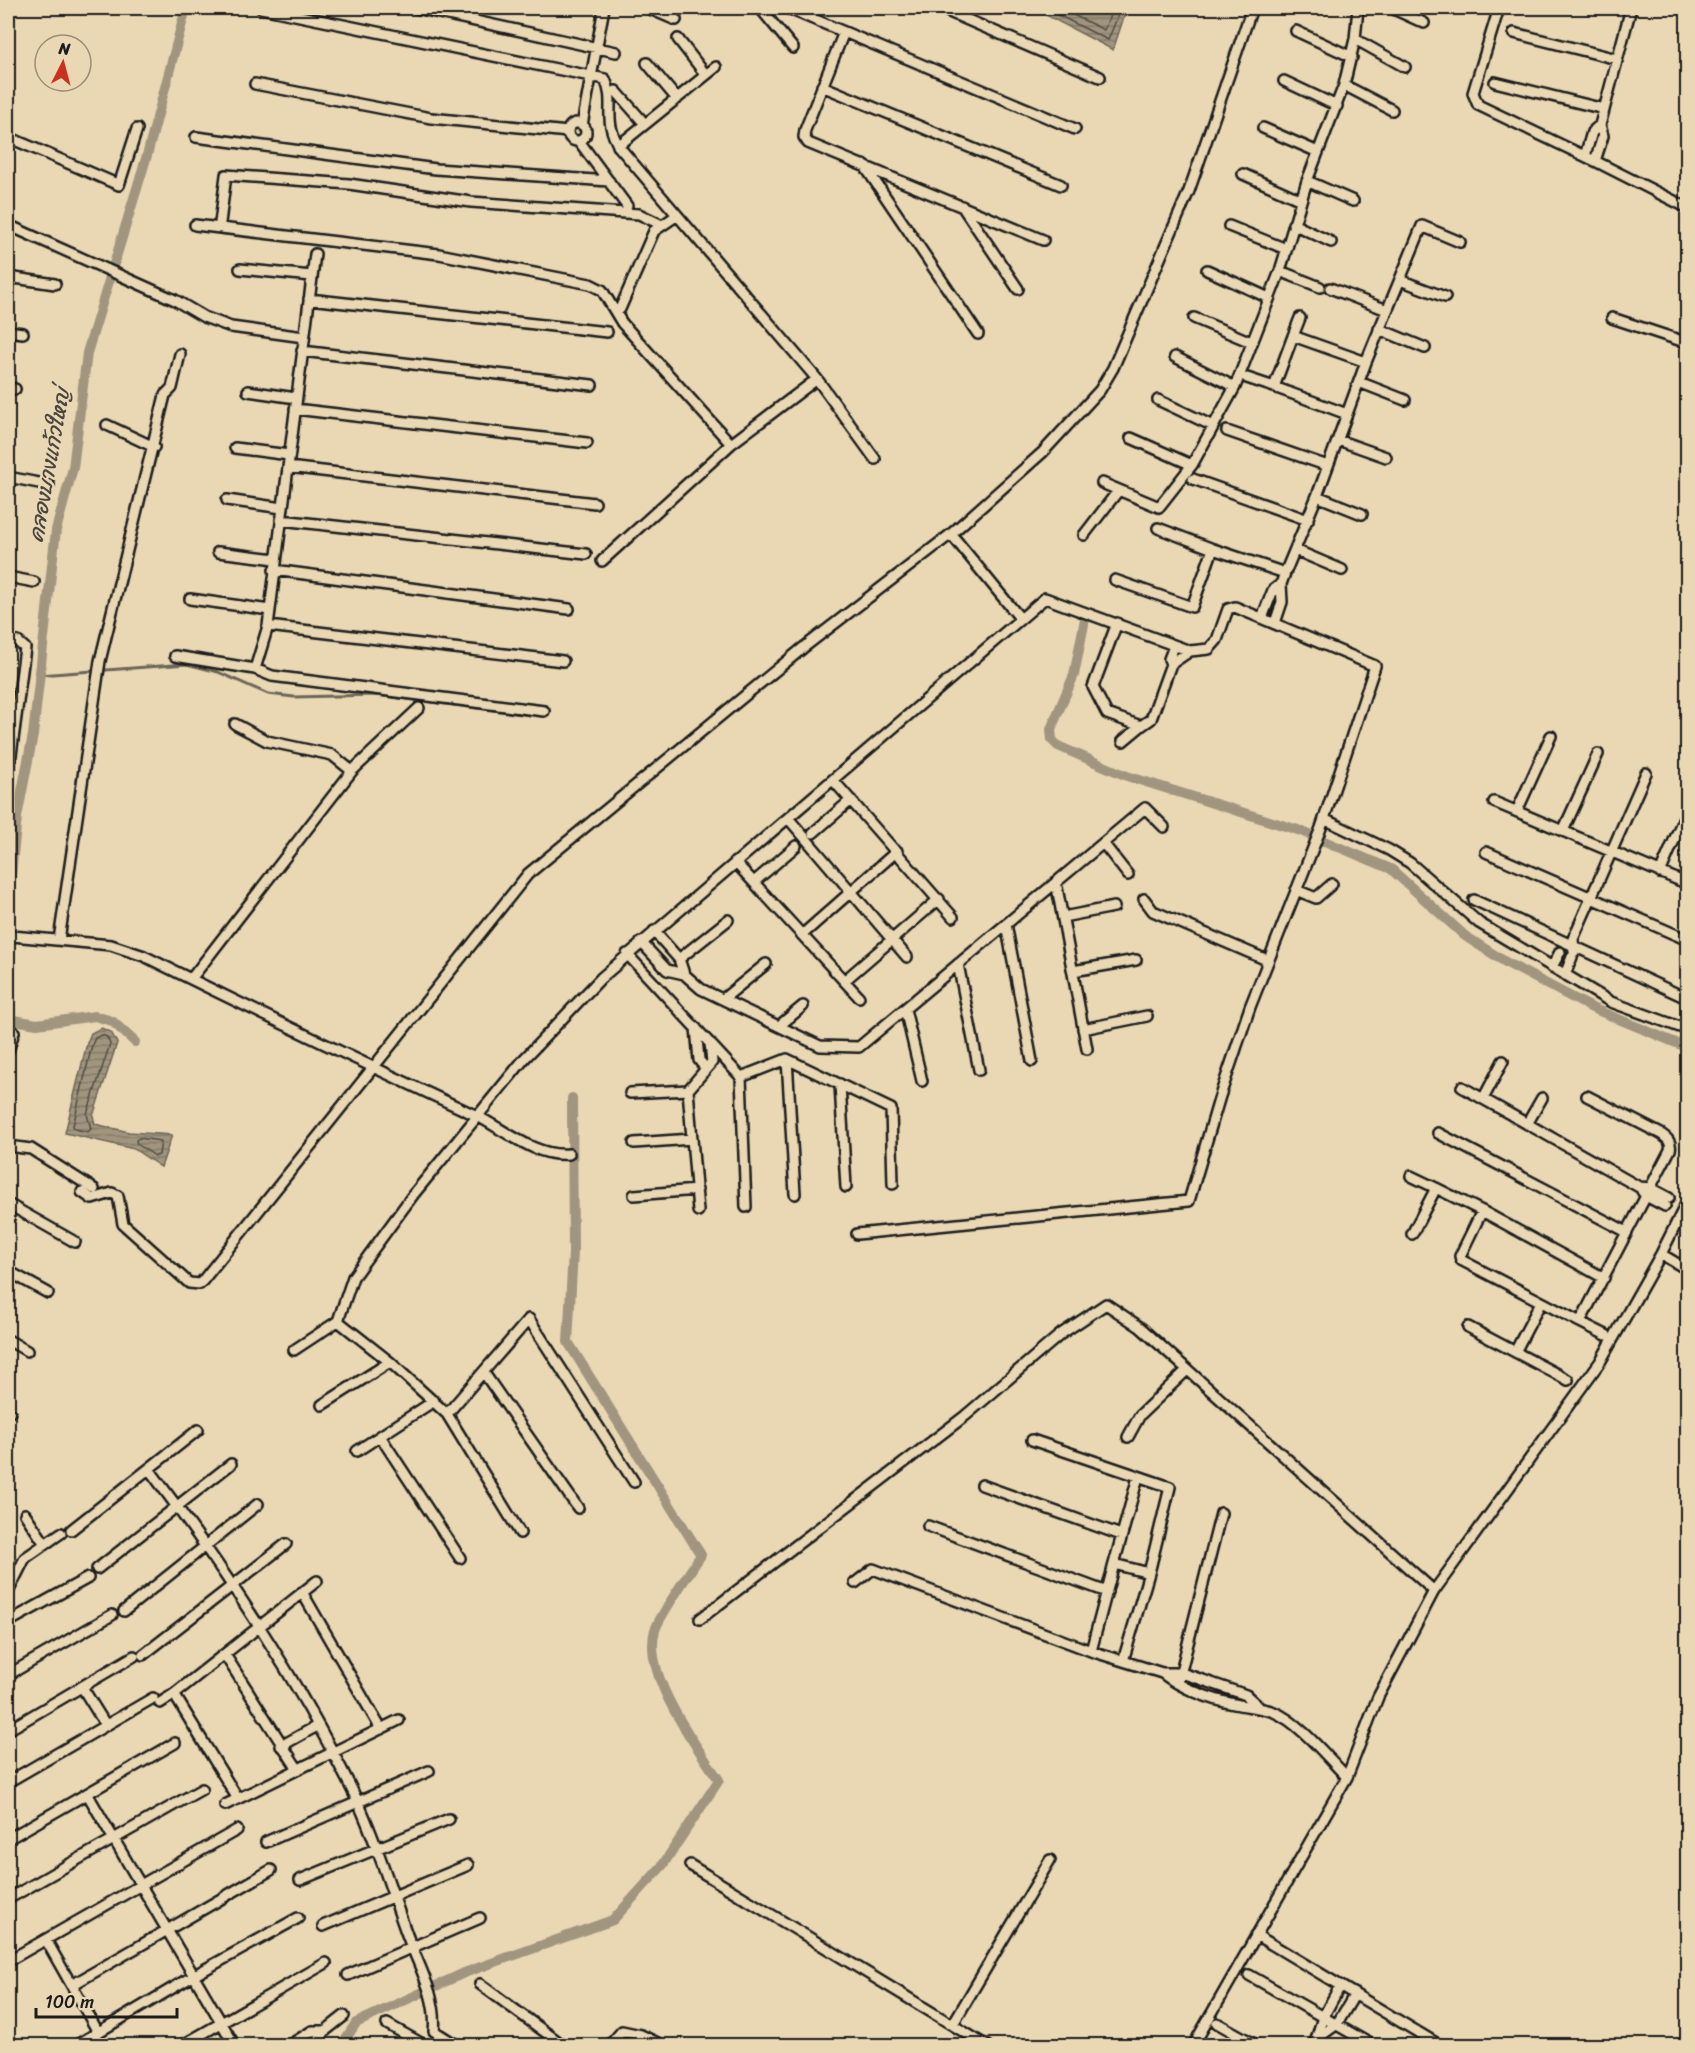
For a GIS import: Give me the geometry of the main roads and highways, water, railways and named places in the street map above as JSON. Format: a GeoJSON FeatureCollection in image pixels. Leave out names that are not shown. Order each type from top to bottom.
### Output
{"type":"FeatureCollection","features":[{"type":"Feature","properties":{"kind":"water"},"geometry":{"type":"Polygon","coordinates":[[[1039,8],[1127,8],[1113,50],[1038,11],[1039,8]]]}},
{"type":"Feature","properties":{"kind":"water"},"geometry":{"type":"Polygon","coordinates":[[[101,1028],[111,1032],[117,1043],[93,1116],[95,1124],[129,1132],[172,1135],[161,1167],[134,1149],[65,1133],[87,1043],[91,1033],[101,1028]]]}},
{"type":"Feature","properties":{"kind":"waterway","name":"คลองบางแก้วใหญ่"},"geometry":{"type":"LineString","coordinates":[[8,903],[17,817],[33,735],[56,530],[73,468],[87,353],[148,152],[186,8]]}},
{"type":"Feature","properties":{"kind":"waterway"},"geometry":{"type":"LineString","coordinates":[[1085,619],[1074,675],[1051,729],[1052,740],[1058,746],[1127,776],[1298,830],[1391,869],[1465,936],[1507,963],[1592,1008],[1688,1048]]}},
{"type":"Feature","properties":{"kind":"waterway"},"geometry":{"type":"LineString","coordinates":[[39,675],[187,664],[218,672],[268,694],[294,697],[376,695],[530,715]]}},
{"type":"Feature","properties":{"kind":"waterway"},"geometry":{"type":"LineString","coordinates":[[8,1019],[37,1024],[95,1016],[112,1021],[135,1042]]}},
{"type":"Feature","properties":{"kind":"waterway"},"geometry":{"type":"LineString","coordinates":[[341,2046],[356,2023],[464,1973],[613,1920],[662,1866],[719,1780],[673,1708],[663,1688],[653,1648],[658,1623],[701,1555],[568,1342],[573,1252],[572,1098]]}}]}
